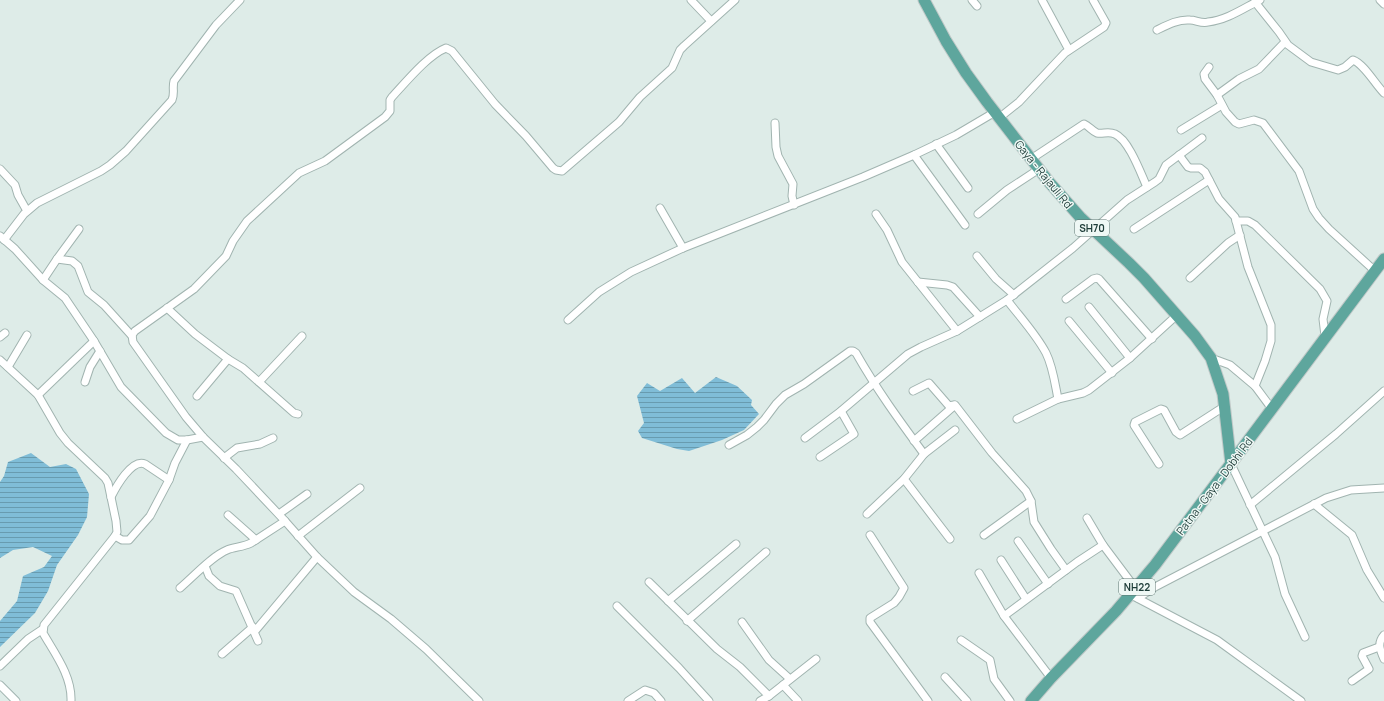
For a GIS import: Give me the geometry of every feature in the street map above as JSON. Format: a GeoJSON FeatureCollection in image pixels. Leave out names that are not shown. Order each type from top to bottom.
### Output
{"type":"FeatureCollection","features":[{"type":"Feature","properties":{"kind":"main road","name":"Gaya - Rajauli Rd"},"geometry":{"type":"LineString","coordinates":[[924,0],[957,59],[1031,159],[1069,206],[1129,263],[1177,315],[1195,336],[1210,358],[1220,383],[1225,406],[1231,464]]}},
{"type":"Feature","properties":{"kind":"main road","name":"Patna - Gaya - Dobhi Rd"},"geometry":{"type":"LineString","coordinates":[[1030,701],[1134,594],[1325,336],[1384,259]]}},
{"type":"Feature","properties":{"kind":"street"},"geometry":{"type":"LineString","coordinates":[[203,438],[178,440],[166,433],[121,387],[94,341],[65,298],[43,280],[15,249],[2,238],[27,211],[38,203],[101,171],[126,151],[172,100],[174,95],[174,81],[216,25],[240,0]]}},
{"type":"Feature","properties":{"kind":"street"},"geometry":{"type":"LineString","coordinates":[[691,0],[711,21]]}},
{"type":"Feature","properties":{"kind":"street"},"geometry":{"type":"LineString","coordinates":[[132,336],[135,331],[194,289],[226,256],[233,241],[247,221],[299,173],[325,160],[385,117],[390,111],[390,100],[392,97],[441,50],[446,48],[452,52],[495,104],[526,136],[553,168],[559,171],[564,169],[619,122],[640,97],[672,68],[680,50],[735,0]]}},
{"type":"Feature","properties":{"kind":"street"},"geometry":{"type":"LineString","coordinates":[[1042,0],[1069,50]]}},
{"type":"Feature","properties":{"kind":"street"},"geometry":{"type":"LineString","coordinates":[[568,320],[599,292],[631,272],[683,248],[794,205],[914,155],[997,115],[1019,102],[1069,50],[1097,33],[1106,25],[1106,22],[1094,0]]}},
{"type":"Feature","properties":{"kind":"street"},"geometry":{"type":"LineString","coordinates":[[1380,0],[1384,4]]}},
{"type":"Feature","properties":{"kind":"street"},"geometry":{"type":"LineString","coordinates":[[1157,30],[1181,20],[1207,23],[1237,12],[1258,1],[1285,42],[1311,62],[1335,70],[1341,70],[1355,60],[1361,65],[1384,93]]}},
{"type":"Feature","properties":{"kind":"street"},"geometry":{"type":"LineString","coordinates":[[1217,95],[1239,79],[1259,69],[1285,42]]}},
{"type":"Feature","properties":{"kind":"street"},"geometry":{"type":"LineString","coordinates":[[1209,66],[1204,74],[1205,79],[1217,95],[1230,117],[1240,124],[1254,120],[1259,120],[1263,123],[1299,171],[1313,209],[1319,218],[1375,271]]}},
{"type":"Feature","properties":{"kind":"street"},"geometry":{"type":"LineString","coordinates":[[1180,130],[1222,105]]}},
{"type":"Feature","properties":{"kind":"street"},"geometry":{"type":"LineString","coordinates":[[775,123],[776,148],[778,156],[793,184],[792,196],[794,205]]}},
{"type":"Feature","properties":{"kind":"street"},"geometry":{"type":"LineString","coordinates":[[1031,159],[1084,124],[1096,133],[1109,132],[1120,137],[1128,148],[1148,187]]}},
{"type":"Feature","properties":{"kind":"street"},"geometry":{"type":"LineString","coordinates":[[805,438],[841,411],[908,354],[957,331],[1014,295],[1073,248],[1127,200],[1159,179],[1166,165],[1202,138]]}},
{"type":"Feature","properties":{"kind":"street"},"geometry":{"type":"LineString","coordinates":[[936,144],[968,188]]}},
{"type":"Feature","properties":{"kind":"street"},"geometry":{"type":"LineString","coordinates":[[914,155],[965,225]]}},
{"type":"Feature","properties":{"kind":"street"},"geometry":{"type":"LineString","coordinates":[[1179,155],[1188,167],[1203,170],[1219,199],[1232,212],[1236,221],[1248,267],[1271,325],[1271,341],[1255,386]]}},
{"type":"Feature","properties":{"kind":"street"},"geometry":{"type":"LineString","coordinates":[[0,169],[15,185],[18,195],[27,211]]}},
{"type":"Feature","properties":{"kind":"street"},"geometry":{"type":"LineString","coordinates":[[978,214],[1007,190],[1039,169]]}},
{"type":"Feature","properties":{"kind":"street"},"geometry":{"type":"LineString","coordinates":[[1134,229],[1209,180]]}},
{"type":"Feature","properties":{"kind":"street"},"geometry":{"type":"LineString","coordinates":[[660,208],[683,248]]}},
{"type":"Feature","properties":{"kind":"street"},"geometry":{"type":"LineString","coordinates":[[876,214],[890,237],[898,257],[957,331]]}},
{"type":"Feature","properties":{"kind":"street"},"geometry":{"type":"LineString","coordinates":[[1236,221],[1248,221],[1256,225],[1320,289],[1327,301],[1323,319],[1325,336]]}},
{"type":"Feature","properties":{"kind":"street"},"geometry":{"type":"LineString","coordinates":[[43,280],[57,259],[80,230]]}},
{"type":"Feature","properties":{"kind":"street"},"geometry":{"type":"LineString","coordinates":[[1190,278],[1228,243],[1240,235]]}},
{"type":"Feature","properties":{"kind":"street"},"geometry":{"type":"LineString","coordinates":[[977,256],[996,279],[1014,295]]}},
{"type":"Feature","properties":{"kind":"street"},"geometry":{"type":"LineString","coordinates":[[57,259],[72,261],[78,266],[88,292],[104,305],[132,336],[133,342],[186,417],[203,438],[285,520],[317,557],[354,592],[391,619],[426,649],[479,701]]}},
{"type":"Feature","properties":{"kind":"street"},"geometry":{"type":"LineString","coordinates":[[1066,299],[1093,279],[1097,278],[1152,339]]}},
{"type":"Feature","properties":{"kind":"street"},"geometry":{"type":"LineString","coordinates":[[918,282],[953,287],[980,317]]}},
{"type":"Feature","properties":{"kind":"street"},"geometry":{"type":"LineString","coordinates":[[1007,300],[1046,354],[1051,367],[1058,399]]}},
{"type":"Feature","properties":{"kind":"street"},"geometry":{"type":"LineString","coordinates":[[1089,307],[1130,358]]}},
{"type":"Feature","properties":{"kind":"street"},"geometry":{"type":"LineString","coordinates":[[167,308],[195,334],[228,359],[243,368],[294,413],[298,414]]}},
{"type":"Feature","properties":{"kind":"street"},"geometry":{"type":"LineString","coordinates":[[1018,419],[1058,399],[1090,390],[1130,358],[1177,315]]}},
{"type":"Feature","properties":{"kind":"street"},"geometry":{"type":"LineString","coordinates":[[1069,320],[1112,373]]}},
{"type":"Feature","properties":{"kind":"street"},"geometry":{"type":"LineString","coordinates":[[8,366],[27,335]]}},
{"type":"Feature","properties":{"kind":"street"},"geometry":{"type":"LineString","coordinates":[[259,382],[302,336]]}},
{"type":"Feature","properties":{"kind":"street"},"geometry":{"type":"LineString","coordinates":[[38,395],[94,341]]}},
{"type":"Feature","properties":{"kind":"street"},"geometry":{"type":"LineString","coordinates":[[85,382],[90,367],[100,351]]}},
{"type":"Feature","properties":{"kind":"street"},"geometry":{"type":"LineString","coordinates":[[729,445],[747,435],[760,424],[785,395],[804,384],[850,351],[853,351],[856,353],[873,383],[924,454]]}},
{"type":"Feature","properties":{"kind":"street"},"geometry":{"type":"LineString","coordinates":[[1210,358],[1230,365],[1255,386],[1272,409]]}},
{"type":"Feature","properties":{"kind":"street"},"geometry":{"type":"LineString","coordinates":[[197,396],[228,359]]}},
{"type":"Feature","properties":{"kind":"street"},"geometry":{"type":"LineString","coordinates":[[0,360],[38,395],[60,433],[68,443],[105,478],[108,483],[111,496],[117,528],[115,536],[44,625],[43,630],[63,667],[71,701]]}},
{"type":"Feature","properties":{"kind":"street"},"geometry":{"type":"LineString","coordinates":[[913,391],[929,383],[949,406],[956,406],[992,454],[1026,491],[1030,501],[1034,522],[1066,570]]}},
{"type":"Feature","properties":{"kind":"street"},"geometry":{"type":"LineString","coordinates":[[1250,505],[1336,434],[1384,391]]}},
{"type":"Feature","properties":{"kind":"street"},"geometry":{"type":"LineString","coordinates":[[914,441],[954,405]]}},
{"type":"Feature","properties":{"kind":"street"},"geometry":{"type":"LineString","coordinates":[[1159,464],[1134,425],[1135,422],[1161,408],[1164,410],[1176,432],[1180,435],[1225,406]]}},
{"type":"Feature","properties":{"kind":"street"},"geometry":{"type":"LineString","coordinates":[[820,457],[854,434],[841,411]]}},
{"type":"Feature","properties":{"kind":"street"},"geometry":{"type":"LineString","coordinates":[[867,514],[904,479],[924,454],[955,430]]}},
{"type":"Feature","properties":{"kind":"street"},"geometry":{"type":"LineString","coordinates":[[224,458],[237,448],[260,444],[274,438]]}},
{"type":"Feature","properties":{"kind":"street"},"geometry":{"type":"LineString","coordinates":[[115,536],[126,541],[133,537],[150,516],[169,480],[175,463],[187,440]]}},
{"type":"Feature","properties":{"kind":"street"},"geometry":{"type":"LineString","coordinates":[[111,496],[125,475],[138,462],[145,464],[169,480]]}},
{"type":"Feature","properties":{"kind":"street"},"geometry":{"type":"LineString","coordinates":[[1231,464],[1277,563],[1285,594],[1305,637]]}},
{"type":"Feature","properties":{"kind":"street"},"geometry":{"type":"LineString","coordinates":[[904,479],[950,539]]}},
{"type":"Feature","properties":{"kind":"street"},"geometry":{"type":"LineString","coordinates":[[298,536],[360,488]]}},
{"type":"Feature","properties":{"kind":"street"},"geometry":{"type":"LineString","coordinates":[[1134,594],[1155,587],[1326,498],[1351,490],[1384,488]]}},
{"type":"Feature","properties":{"kind":"street"},"geometry":{"type":"LineString","coordinates":[[279,514],[307,494]]}},
{"type":"Feature","properties":{"kind":"street"},"geometry":{"type":"LineString","coordinates":[[984,535],[1030,501]]}},
{"type":"Feature","properties":{"kind":"street"},"geometry":{"type":"LineString","coordinates":[[1314,504],[1352,536],[1356,542],[1367,570],[1384,598]]}},
{"type":"Feature","properties":{"kind":"street"},"geometry":{"type":"LineString","coordinates":[[228,515],[256,540]]}},
{"type":"Feature","properties":{"kind":"street"},"geometry":{"type":"LineString","coordinates":[[1087,518],[1134,594],[1216,640],[1301,701]]}},
{"type":"Feature","properties":{"kind":"street"},"geometry":{"type":"LineString","coordinates":[[180,588],[226,550],[245,546],[285,520]]}},
{"type":"Feature","properties":{"kind":"street"},"geometry":{"type":"LineString","coordinates":[[870,535],[904,588],[896,601],[870,618],[870,622],[928,701]]}},
{"type":"Feature","properties":{"kind":"street"},"geometry":{"type":"LineString","coordinates":[[1018,541],[1048,584]]}},
{"type":"Feature","properties":{"kind":"street"},"geometry":{"type":"LineString","coordinates":[[668,602],[736,544]]}},
{"type":"Feature","properties":{"kind":"street"},"geometry":{"type":"LineString","coordinates":[[1004,616],[1066,570],[1103,545]]}},
{"type":"Feature","properties":{"kind":"street"},"geometry":{"type":"LineString","coordinates":[[688,621],[766,552]]}},
{"type":"Feature","properties":{"kind":"street"},"geometry":{"type":"LineString","coordinates":[[222,654],[254,629],[317,557]]}},
{"type":"Feature","properties":{"kind":"street"},"geometry":{"type":"LineString","coordinates":[[1002,560],[1026,599]]}},
{"type":"Feature","properties":{"kind":"street"},"geometry":{"type":"LineString","coordinates":[[205,566],[210,576],[220,586],[236,591],[258,641]]}},
{"type":"Feature","properties":{"kind":"street"},"geometry":{"type":"LineString","coordinates":[[979,573],[1004,616],[1051,678]]}},
{"type":"Feature","properties":{"kind":"street"},"geometry":{"type":"LineString","coordinates":[[649,582],[717,649],[740,667],[769,696]]}},
{"type":"Feature","properties":{"kind":"street"},"geometry":{"type":"LineString","coordinates":[[617,606],[679,668],[709,701]]}},
{"type":"Feature","properties":{"kind":"street"},"geometry":{"type":"LineString","coordinates":[[742,622],[769,660],[790,679]]}},
{"type":"Feature","properties":{"kind":"street"},"geometry":{"type":"LineString","coordinates":[[0,666],[28,639],[43,630]]}},
{"type":"Feature","properties":{"kind":"street"},"geometry":{"type":"LineString","coordinates":[[1384,635],[1379,647],[1384,659]]}},
{"type":"Feature","properties":{"kind":"street"},"geometry":{"type":"LineString","coordinates":[[961,640],[990,660],[994,678],[1010,701]]}},
{"type":"Feature","properties":{"kind":"street"},"geometry":{"type":"LineString","coordinates":[[1352,681],[1369,670],[1362,656],[1363,653],[1379,647]]}},
{"type":"Feature","properties":{"kind":"street"},"geometry":{"type":"LineString","coordinates":[[760,701],[769,696],[816,658]]}},
{"type":"Feature","properties":{"kind":"street"},"geometry":{"type":"LineString","coordinates":[[945,677],[967,701]]}},
{"type":"Feature","properties":{"kind":"street"},"geometry":{"type":"LineString","coordinates":[[0,685],[16,701]]}},
{"type":"Feature","properties":{"kind":"street"},"geometry":{"type":"LineString","coordinates":[[783,685],[798,701]]}},
{"type":"Feature","properties":{"kind":"street"},"geometry":{"type":"LineString","coordinates":[[628,701],[645,690],[654,693],[661,701]]}},
{"type":"Feature","properties":{"kind":"water"},"geometry":{"type":"Polygon","coordinates":[[[716,377],[737,386],[752,400],[751,405],[759,414],[744,430],[722,440],[689,451],[677,449],[642,438],[638,431],[644,423],[637,396],[647,383],[660,391],[682,378],[695,393],[716,377]]]}},
{"type":"Feature","properties":{"kind":"water"},"geometry":{"type":"Polygon","coordinates":[[[31,453],[50,467],[66,464],[76,469],[89,494],[87,517],[78,535],[57,565],[48,591],[35,613],[0,647],[0,621],[17,601],[23,576],[44,567],[52,556],[33,547],[13,550],[0,558],[0,482],[4,476],[8,462],[31,453]]]}}]}
